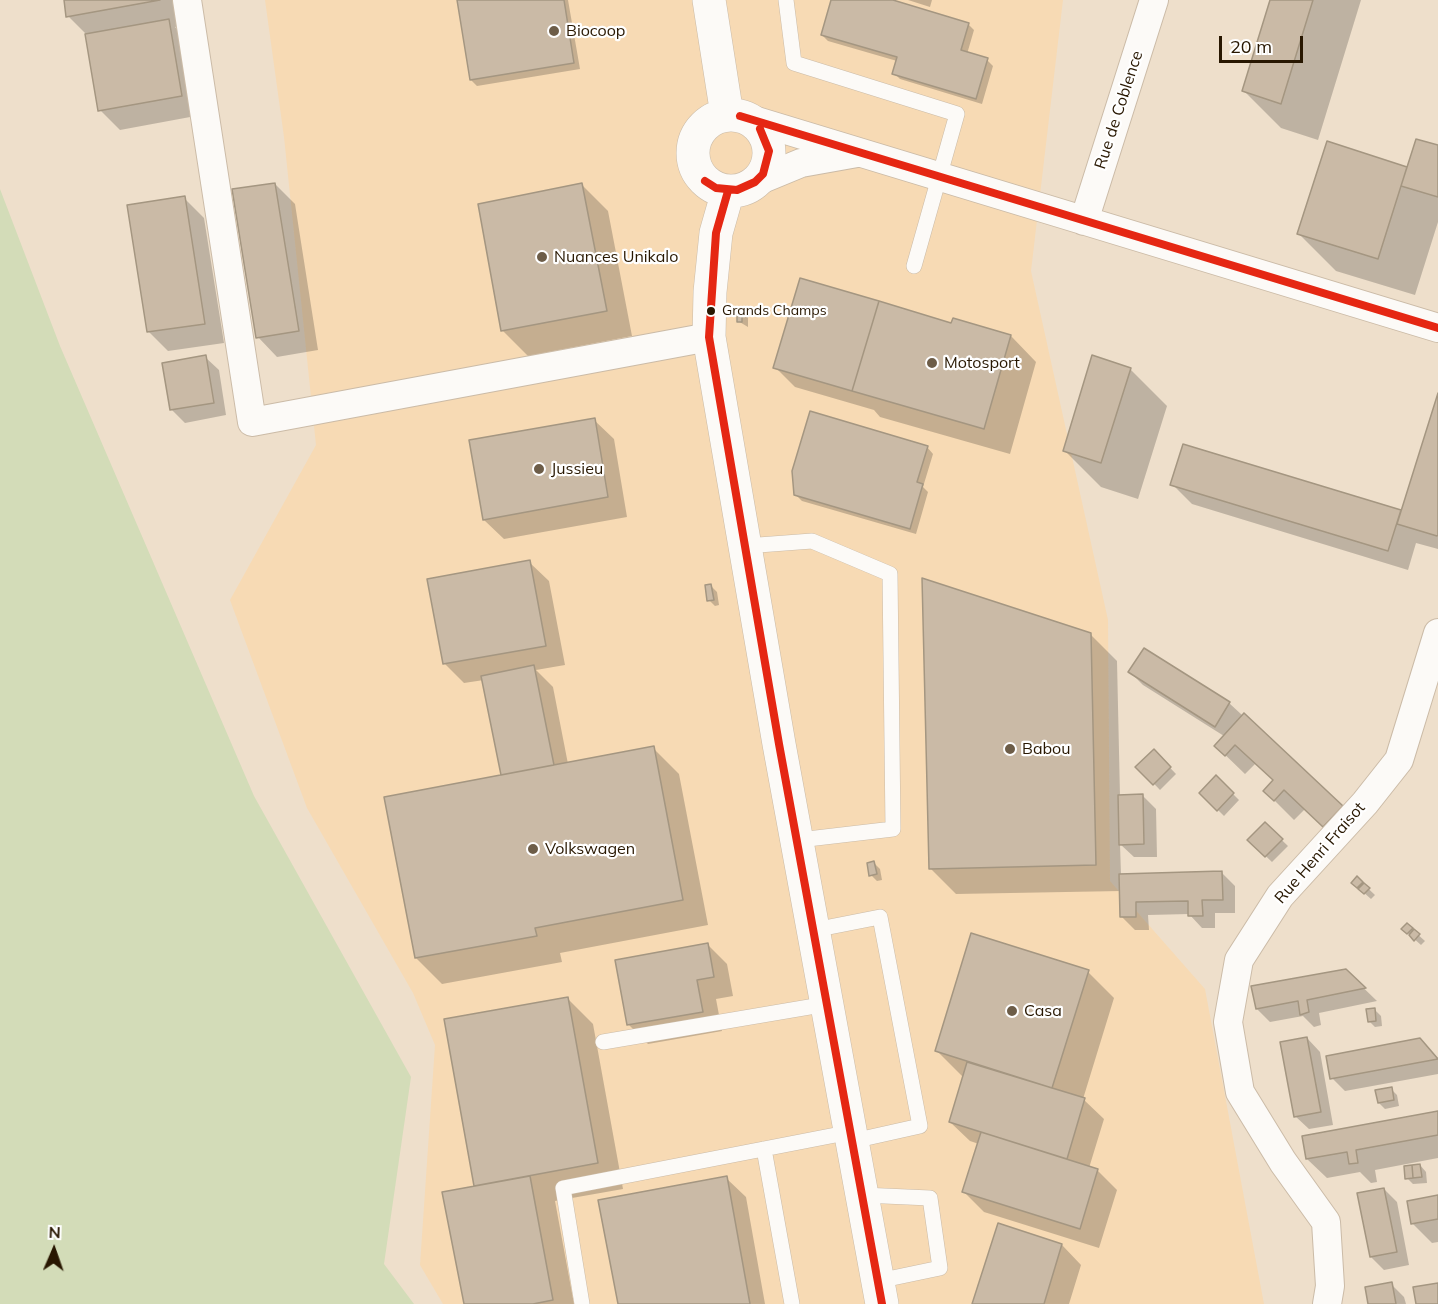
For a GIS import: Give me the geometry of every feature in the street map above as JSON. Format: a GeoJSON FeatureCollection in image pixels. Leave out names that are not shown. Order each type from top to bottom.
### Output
{"type":"FeatureCollection","features":[{"type":"Feature","properties":{"kind":"main road"},"geometry":{"type":"LineString","coordinates":[[709,0],[733,116]]}},
{"type":"Feature","properties":{"kind":"main road"},"geometry":{"type":"LineString","coordinates":[[741,187],[705,181],[693,160],[693,147],[697,135],[704,126],[733,116],[751,121],[766,139],[767,163],[741,187],[716,233],[710,292],[709,337],[880,1292]]}},
{"type":"Feature","properties":{"kind":"street"},"geometry":{"type":"LineString","coordinates":[[187,0],[252,422],[709,337]]}},
{"type":"Feature","properties":{"kind":"street","name":"Rue de Coblence"},"geometry":{"type":"LineString","coordinates":[[1084,221],[1154,0]]}},
{"type":"Feature","properties":{"kind":"street"},"geometry":{"type":"LineString","coordinates":[[733,116],[939,176],[1438,328]]}},
{"type":"Feature","properties":{"kind":"street"},"geometry":{"type":"LineString","coordinates":[[741,187],[801,163],[862,153]]}},
{"type":"Feature","properties":{"kind":"street","name":"Rue Henri Fraisot"},"geometry":{"type":"LineString","coordinates":[[1327,1304],[1330,1286],[1326,1222],[1284,1162],[1240,1092],[1228,1022],[1239,960],[1280,896],[1365,803],[1399,760],[1438,633]]}},
{"type":"Feature","properties":{"kind":"lane"},"geometry":{"type":"LineString","coordinates":[[786,0],[794,63],[957,114],[914,266]]}},
{"type":"Feature","properties":{"kind":"lane"},"geometry":{"type":"LineString","coordinates":[[745,546],[812,541],[890,574],[893,829],[798,840]]}},
{"type":"Feature","properties":{"kind":"lane"},"geometry":{"type":"LineString","coordinates":[[582,1304],[563,1188],[764,1149],[920,1126],[880,917],[814,930]]}},
{"type":"Feature","properties":{"kind":"lane"},"geometry":{"type":"LineString","coordinates":[[603,1042],[827,1004]]}},
{"type":"Feature","properties":{"kind":"lane"},"geometry":{"type":"LineString","coordinates":[[764,1149],[792,1304]]}},
{"type":"Feature","properties":{"kind":"lane"},"geometry":{"type":"LineString","coordinates":[[862,1195],[930,1198],[940,1268],[880,1292]]}},
{"type":"Feature","properties":{"kind":"shaded area"},"geometry":{"type":"Polygon","coordinates":[[[265,0],[1063,0],[1031,271],[1108,620],[1110,881],[1205,989],[1264,1304],[443,1304],[420,1265],[435,1045],[413,993],[307,808],[230,600],[316,445],[284,137],[265,0]]]}},
{"type":"Feature","properties":{"kind":"green space"},"geometry":{"type":"Polygon","coordinates":[[[0,189],[60,346],[254,796],[411,1077],[384,1264],[414,1304],[0,1304],[0,189]]]}},
{"type":"Feature","properties":{"kind":"building"},"geometry":{"type":"Polygon","coordinates":[[[64,0],[160,0],[66,17],[64,0]]]}},
{"type":"Feature","properties":{"kind":"building"},"geometry":{"type":"Polygon","coordinates":[[[457,0],[564,0],[574,63],[470,80],[457,0]]]}},
{"type":"Feature","properties":{"kind":"building"},"geometry":{"type":"Polygon","coordinates":[[[831,0],[893,0],[969,23],[961,50],[988,58],[976,99],[892,74],[897,57],[821,35],[831,0]]]}},
{"type":"Feature","properties":{"kind":"building"},"geometry":{"type":"Polygon","coordinates":[[[1270,0],[1313,0],[1281,104],[1242,91],[1270,0]]]}},
{"type":"Feature","properties":{"kind":"building"},"geometry":{"type":"Polygon","coordinates":[[[169,19],[182,96],[98,111],[85,34],[169,19]]]}},
{"type":"Feature","properties":{"kind":"building"},"geometry":{"type":"Polygon","coordinates":[[[1416,139],[1438,145],[1438,197],[1401,186],[1416,139]]]}},
{"type":"Feature","properties":{"kind":"building"},"geometry":{"type":"Polygon","coordinates":[[[1327,141],[1407,167],[1378,259],[1297,234],[1327,141]]]}},
{"type":"Feature","properties":{"kind":"building"},"geometry":{"type":"Polygon","coordinates":[[[275,183],[299,331],[256,338],[232,189],[275,183]]]}},
{"type":"Feature","properties":{"kind":"building","name":"Nuances Unikalo"},"geometry":{"type":"Polygon","coordinates":[[[582,183],[607,311],[501,331],[478,204],[582,183]]]}},
{"type":"Feature","properties":{"kind":"building"},"geometry":{"type":"Polygon","coordinates":[[[185,196],[205,324],[147,332],[127,205],[185,196]]]}},
{"type":"Feature","properties":{"kind":"building"},"geometry":{"type":"Polygon","coordinates":[[[800,278],[879,301],[852,391],[773,368],[800,278]]]}},
{"type":"Feature","properties":{"kind":"building","name":"Motosport"},"geometry":{"type":"Polygon","coordinates":[[[879,301],[951,323],[953,318],[1011,335],[984,429],[852,391],[879,301]]]}},
{"type":"Feature","properties":{"kind":"building"},"geometry":{"type":"Polygon","coordinates":[[[737,309],[742,310],[742,322],[737,322],[737,309]]]}},
{"type":"Feature","properties":{"kind":"building"},"geometry":{"type":"Polygon","coordinates":[[[206,355],[214,403],[170,410],[162,363],[206,355]]]}},
{"type":"Feature","properties":{"kind":"building"},"geometry":{"type":"Polygon","coordinates":[[[1092,355],[1131,368],[1101,463],[1063,451],[1092,355]]]}},
{"type":"Feature","properties":{"kind":"building"},"geometry":{"type":"Polygon","coordinates":[[[1438,393],[1438,535],[1437,536],[1397,524],[1438,393]]]}},
{"type":"Feature","properties":{"kind":"building"},"geometry":{"type":"Polygon","coordinates":[[[810,411],[928,446],[917,482],[923,484],[910,529],[794,495],[792,471],[810,411]]]}},
{"type":"Feature","properties":{"kind":"building","name":"Jussieu"},"geometry":{"type":"Polygon","coordinates":[[[595,418],[608,497],[483,520],[469,440],[595,418]]]}},
{"type":"Feature","properties":{"kind":"building"},"geometry":{"type":"Polygon","coordinates":[[[1183,444],[1401,510],[1388,551],[1170,485],[1183,444]]]}},
{"type":"Feature","properties":{"kind":"building"},"geometry":{"type":"Polygon","coordinates":[[[530,560],[546,646],[443,664],[427,579],[530,560]]]}},
{"type":"Feature","properties":{"kind":"building","name":"Babou"},"geometry":{"type":"Polygon","coordinates":[[[922,578],[1091,633],[1096,865],[929,869],[922,578]]]}},
{"type":"Feature","properties":{"kind":"building"},"geometry":{"type":"Polygon","coordinates":[[[711,584],[714,600],[707,601],[705,585],[711,584]]]}},
{"type":"Feature","properties":{"kind":"building"},"geometry":{"type":"Polygon","coordinates":[[[1144,648],[1230,702],[1215,727],[1128,672],[1144,648]]]}},
{"type":"Feature","properties":{"kind":"building"},"geometry":{"type":"Polygon","coordinates":[[[534,665],[554,765],[501,775],[481,676],[534,665]]]}},
{"type":"Feature","properties":{"kind":"building"},"geometry":{"type":"Polygon","coordinates":[[[1244,713],[1343,806],[1323,827],[1284,790],[1274,801],[1263,791],[1273,780],[1235,745],[1225,756],[1214,746],[1244,713]]]}},
{"type":"Feature","properties":{"kind":"building","name":"Volkswagen"},"geometry":{"type":"Polygon","coordinates":[[[654,746],[683,900],[535,928],[537,936],[415,958],[384,797],[654,746]]]}},
{"type":"Feature","properties":{"kind":"building"},"geometry":{"type":"Polygon","coordinates":[[[1154,749],[1171,767],[1153,785],[1135,767],[1154,749]]]}},
{"type":"Feature","properties":{"kind":"building"},"geometry":{"type":"Polygon","coordinates":[[[1216,775],[1234,793],[1217,811],[1199,793],[1216,775]]]}},
{"type":"Feature","properties":{"kind":"building"},"geometry":{"type":"Polygon","coordinates":[[[1143,794],[1144,844],[1119,845],[1118,795],[1143,794]]]}},
{"type":"Feature","properties":{"kind":"building"},"geometry":{"type":"Polygon","coordinates":[[[1265,822],[1283,839],[1265,857],[1247,840],[1265,822]]]}},
{"type":"Feature","properties":{"kind":"building"},"geometry":{"type":"Polygon","coordinates":[[[874,861],[877,874],[869,876],[867,863],[874,861]]]}},
{"type":"Feature","properties":{"kind":"building"},"geometry":{"type":"Polygon","coordinates":[[[1222,871],[1223,900],[1202,900],[1203,916],[1188,916],[1188,901],[1136,902],[1136,917],[1120,917],[1119,874],[1222,871]]]}},
{"type":"Feature","properties":{"kind":"building"},"geometry":{"type":"Polygon","coordinates":[[[1357,876],[1363,882],[1357,888],[1351,883],[1357,876]]]}},
{"type":"Feature","properties":{"kind":"building"},"geometry":{"type":"Polygon","coordinates":[[[1364,883],[1370,888],[1364,894],[1358,889],[1364,883]]]}},
{"type":"Feature","properties":{"kind":"building"},"geometry":{"type":"Polygon","coordinates":[[[1407,923],[1413,928],[1407,934],[1401,929],[1407,923]]]}},
{"type":"Feature","properties":{"kind":"building"},"geometry":{"type":"Polygon","coordinates":[[[1414,929],[1420,934],[1414,941],[1409,935],[1414,929]]]}},
{"type":"Feature","properties":{"kind":"building","name":"Casa"},"geometry":{"type":"Polygon","coordinates":[[[971,933],[1089,970],[1052,1088],[935,1051],[971,933]]]}},
{"type":"Feature","properties":{"kind":"building"},"geometry":{"type":"Polygon","coordinates":[[[708,943],[714,977],[697,980],[703,1012],[627,1025],[615,960],[708,943]]]}},
{"type":"Feature","properties":{"kind":"building"},"geometry":{"type":"Polygon","coordinates":[[[1346,969],[1366,988],[1307,1000],[1309,1012],[1300,1015],[1298,1001],[1256,1009],[1251,986],[1346,969]]]}},
{"type":"Feature","properties":{"kind":"building"},"geometry":{"type":"Polygon","coordinates":[[[568,997],[598,1163],[474,1186],[444,1019],[568,997]]]}},
{"type":"Feature","properties":{"kind":"building"},"geometry":{"type":"Polygon","coordinates":[[[1375,1008],[1376,1021],[1368,1022],[1366,1009],[1375,1008]]]}},
{"type":"Feature","properties":{"kind":"building"},"geometry":{"type":"Polygon","coordinates":[[[1307,1037],[1321,1112],[1294,1117],[1280,1042],[1307,1037]]]}},
{"type":"Feature","properties":{"kind":"building"},"geometry":{"type":"Polygon","coordinates":[[[1420,1038],[1438,1059],[1330,1079],[1326,1056],[1420,1038]]]}},
{"type":"Feature","properties":{"kind":"building"},"geometry":{"type":"Polygon","coordinates":[[[967,1062],[1085,1098],[1067,1159],[949,1122],[967,1062]]]}},
{"type":"Feature","properties":{"kind":"building"},"geometry":{"type":"Polygon","coordinates":[[[1392,1087],[1394,1100],[1378,1103],[1375,1090],[1392,1087]]]}},
{"type":"Feature","properties":{"kind":"building"},"geometry":{"type":"Polygon","coordinates":[[[1438,1111],[1438,1135],[1356,1150],[1358,1163],[1349,1164],[1347,1152],[1306,1159],[1302,1136],[1438,1111]]]}},
{"type":"Feature","properties":{"kind":"building"},"geometry":{"type":"Polygon","coordinates":[[[981,1132],[1098,1169],[1080,1229],[962,1192],[981,1132]]]}},
{"type":"Feature","properties":{"kind":"building"},"geometry":{"type":"Polygon","coordinates":[[[1420,1164],[1422,1177],[1413,1178],[1412,1165],[1420,1164]]]}},
{"type":"Feature","properties":{"kind":"building"},"geometry":{"type":"Polygon","coordinates":[[[1412,1165],[1413,1178],[1405,1179],[1404,1166],[1412,1165]]]}},
{"type":"Feature","properties":{"kind":"building"},"geometry":{"type":"Polygon","coordinates":[[[530,1176],[553,1300],[533,1304],[464,1304],[442,1192],[530,1176]]]}},
{"type":"Feature","properties":{"kind":"building"},"geometry":{"type":"Polygon","coordinates":[[[727,1176],[750,1304],[618,1304],[598,1200],[727,1176]]]}},
{"type":"Feature","properties":{"kind":"building"},"geometry":{"type":"Polygon","coordinates":[[[1384,1188],[1397,1252],[1370,1257],[1357,1193],[1384,1188]]]}},
{"type":"Feature","properties":{"kind":"building"},"geometry":{"type":"Polygon","coordinates":[[[1438,1195],[1438,1219],[1411,1224],[1407,1201],[1438,1195]]]}},
{"type":"Feature","properties":{"kind":"building"},"geometry":{"type":"Polygon","coordinates":[[[998,1223],[1062,1244],[1044,1304],[972,1304],[998,1223]]]}},
{"type":"Feature","properties":{"kind":"building"},"geometry":{"type":"Polygon","coordinates":[[[1392,1282],[1396,1304],[1368,1304],[1365,1287],[1392,1282]]]}},
{"type":"Feature","properties":{"kind":"building"},"geometry":{"type":"Polygon","coordinates":[[[1438,1283],[1438,1304],[1416,1304],[1413,1287],[1438,1283]]]}},
{"type":"Feature","properties":{"kind":"transit line"},"geometry":{"type":"LineString","coordinates":[[740,116],[1438,328]]}},
{"type":"Feature","properties":{"kind":"transit line"},"geometry":{"type":"LineString","coordinates":[[705,181],[716,188],[737,190],[755,182],[763,174],[769,151],[760,129]]}},
{"type":"Feature","properties":{"kind":"transit line"},"geometry":{"type":"LineString","coordinates":[[728,191],[716,233],[709,337],[779,744],[882,1304]]}},
{"type":"Feature","properties":{"kind":"place","name":"Biocoop"},"geometry":{"type":"Point","coordinates":[554,31]}},
{"type":"Feature","properties":{"kind":"place","name":"Nuances Unikalo"},"geometry":{"type":"Point","coordinates":[542,257]}},
{"type":"Feature","properties":{"kind":"place","name":"Grands Champs"},"geometry":{"type":"Point","coordinates":[711,311]}},
{"type":"Feature","properties":{"kind":"place","name":"Motosport"},"geometry":{"type":"Point","coordinates":[932,363]}},
{"type":"Feature","properties":{"kind":"place","name":"Jussieu"},"geometry":{"type":"Point","coordinates":[539,469]}},
{"type":"Feature","properties":{"kind":"place","name":"Babou"},"geometry":{"type":"Point","coordinates":[1010,749]}},
{"type":"Feature","properties":{"kind":"place","name":"Volkswagen"},"geometry":{"type":"Point","coordinates":[533,849]}},
{"type":"Feature","properties":{"kind":"place","name":"Casa"},"geometry":{"type":"Point","coordinates":[1012,1011]}}]}
